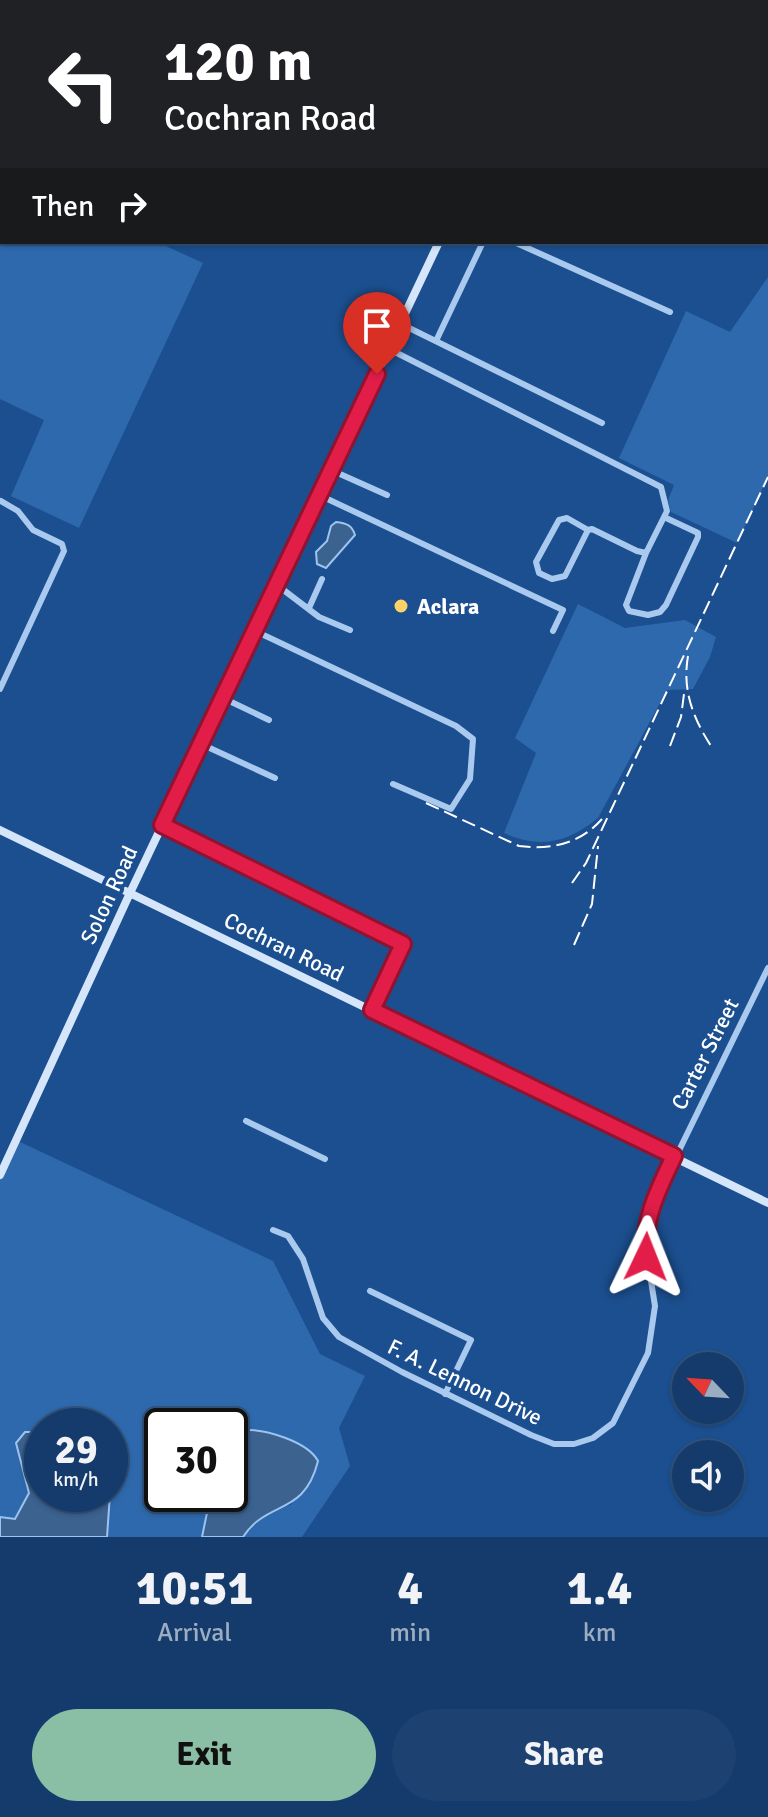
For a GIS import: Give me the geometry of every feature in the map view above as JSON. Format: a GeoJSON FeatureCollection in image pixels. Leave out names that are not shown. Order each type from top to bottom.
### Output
{"type":"FeatureCollection","features":[{"type":"Feature","properties":{"kind":"street","name":"Solon Road"},"geometry":{"type":"LineString","coordinates":[[0,1175],[130,893],[438,244]]}},
{"type":"Feature","properties":{"kind":"street"},"geometry":{"type":"LineString","coordinates":[[436,341],[482,244]]}},
{"type":"Feature","properties":{"kind":"street"},"geometry":{"type":"LineString","coordinates":[[518,244],[670,312]]}},
{"type":"Feature","properties":{"kind":"street"},"geometry":{"type":"LineString","coordinates":[[401,324],[602,423]]}},
{"type":"Feature","properties":{"kind":"street"},"geometry":{"type":"LineString","coordinates":[[389,349],[661,487],[667,511],[664,517],[646,553],[626,605],[629,611],[637,614],[660,612],[666,605],[698,537],[698,533],[664,517]]}},
{"type":"Feature","properties":{"kind":"street"},"geometry":{"type":"LineString","coordinates":[[331,470],[387,495]]}},
{"type":"Feature","properties":{"kind":"street"},"geometry":{"type":"LineString","coordinates":[[319,495],[563,610],[553,631]]}},
{"type":"Feature","properties":{"kind":"street"},"geometry":{"type":"LineString","coordinates":[[0,689],[64,551],[62,544],[33,530],[18,511],[1,501]]}},
{"type":"Feature","properties":{"kind":"street"},"geometry":{"type":"LineString","coordinates":[[588,530],[565,576],[552,579],[539,573],[536,562],[559,520],[567,518],[588,530],[592,529],[646,553]]}},
{"type":"Feature","properties":{"kind":"street"},"geometry":{"type":"LineString","coordinates":[[309,608],[322,579]]}},
{"type":"Feature","properties":{"kind":"street"},"geometry":{"type":"LineString","coordinates":[[277,585],[319,617],[350,630]]}},
{"type":"Feature","properties":{"kind":"street"},"geometry":{"type":"LineString","coordinates":[[255,631],[456,726],[473,739],[470,779],[451,809],[393,784]]}},
{"type":"Feature","properties":{"kind":"street"},"geometry":{"type":"LineString","coordinates":[[223,698],[269,720]]}},
{"type":"Feature","properties":{"kind":"street"},"geometry":{"type":"LineString","coordinates":[[201,744],[275,778]]}},
{"type":"Feature","properties":{"kind":"street"},"geometry":{"type":"LineString","coordinates":[[162,825],[403,944],[372,1010]]}},
{"type":"Feature","properties":{"kind":"street","name":"Cochran Road"},"geometry":{"type":"LineString","coordinates":[[0,830],[768,1203]]}},
{"type":"Feature","properties":{"kind":"street","name":"Carter Street"},"geometry":{"type":"LineString","coordinates":[[674,1156],[768,968]]}},
{"type":"Feature","properties":{"kind":"street"},"geometry":{"type":"LineString","coordinates":[[246,1121],[325,1159]]}},
{"type":"Feature","properties":{"kind":"street","name":"F. A. Lennon Drive"},"geometry":{"type":"LineString","coordinates":[[273,1230],[288,1236],[303,1259],[323,1318],[339,1337],[445,1394],[531,1435],[554,1444],[585,1441],[613,1423],[638,1377],[650,1346],[655,1306],[646,1257],[645,1229],[656,1193],[674,1156]]}},
{"type":"Feature","properties":{"kind":"street"},"geometry":{"type":"LineString","coordinates":[[370,1291],[471,1340],[445,1394]]}},
{"type":"Feature","properties":{"kind":"shaded area"},"geometry":{"type":"Polygon","coordinates":[[[0,244],[161,244],[203,263],[79,528],[11,496],[44,420],[0,399],[0,244]]]}},
{"type":"Feature","properties":{"kind":"shaded area"},"geometry":{"type":"Polygon","coordinates":[[[768,277],[768,477],[737,543],[671,512],[668,500],[674,485],[619,458],[686,311],[730,332],[768,277]]]}},
{"type":"Feature","properties":{"kind":"shaded area"},"geometry":{"type":"Polygon","coordinates":[[[336,522],[348,525],[355,535],[326,568],[317,564],[316,552],[327,541],[331,526],[336,522]]]}},
{"type":"Feature","properties":{"kind":"shaded area"},"geometry":{"type":"Polygon","coordinates":[[[578,604],[625,628],[685,620],[716,637],[710,657],[693,689],[667,690],[598,818],[575,833],[553,841],[517,838],[504,833],[536,753],[515,738],[578,604]]]}},
{"type":"Feature","properties":{"kind":"shaded area"},"geometry":{"type":"Polygon","coordinates":[[[16,1140],[273,1261],[320,1354],[365,1376],[339,1428],[350,1466],[302,1537],[243,1537],[263,1517],[292,1504],[255,1430],[248,1430],[248,1408],[144,1408],[144,1512],[207,1512],[202,1537],[107,1537],[109,1512],[128,1512],[128,1408],[24,1408],[24,1433],[16,1444],[24,1474],[24,1501],[14,1519],[0,1517],[0,1175],[16,1140]]]}},
{"type":"Feature","properties":{"kind":"shaded area"},"geometry":{"type":"Polygon","coordinates":[[[248,1430],[275,1434],[296,1443],[318,1461],[304,1491],[295,1500],[263,1517],[243,1537],[202,1537],[207,1512],[248,1512],[248,1430]]]}},
{"type":"Feature","properties":{"kind":"shaded area"},"geometry":{"type":"Polygon","coordinates":[[[24,1433],[24,1474],[16,1443],[24,1433]]]}},
{"type":"Feature","properties":{"kind":"shaded area"},"geometry":{"type":"Polygon","coordinates":[[[24,1502],[24,1512],[109,1512],[107,1537],[0,1537],[0,1517],[15,1519],[24,1502]]]}},
{"type":"Feature","properties":{"kind":"railway"},"geometry":{"type":"LineString","coordinates":[[572,883],[586,863],[768,477]]}},
{"type":"Feature","properties":{"kind":"railway"},"geometry":{"type":"LineString","coordinates":[[688,656],[690,703],[711,746]]}},
{"type":"Feature","properties":{"kind":"railway"},"geometry":{"type":"LineString","coordinates":[[670,746],[681,717],[684,694]]}},
{"type":"Feature","properties":{"kind":"railway"},"geometry":{"type":"LineString","coordinates":[[426,803],[519,846],[554,846],[575,840],[602,819]]}},
{"type":"Feature","properties":{"kind":"railway"},"geometry":{"type":"LineString","coordinates":[[574,945],[592,904],[598,846]]}},
{"type":"Feature","properties":{"kind":"place","name":"Aclara"},"geometry":{"type":"Point","coordinates":[401,606]}},
{"type":"Feature","properties":{"kind":"route"},"geometry":{"type":"LineString","coordinates":[[377,374],[162,825],[403,944],[372,1010],[674,1156],[650,1210],[645,1229],[646,1257]]}}]}
